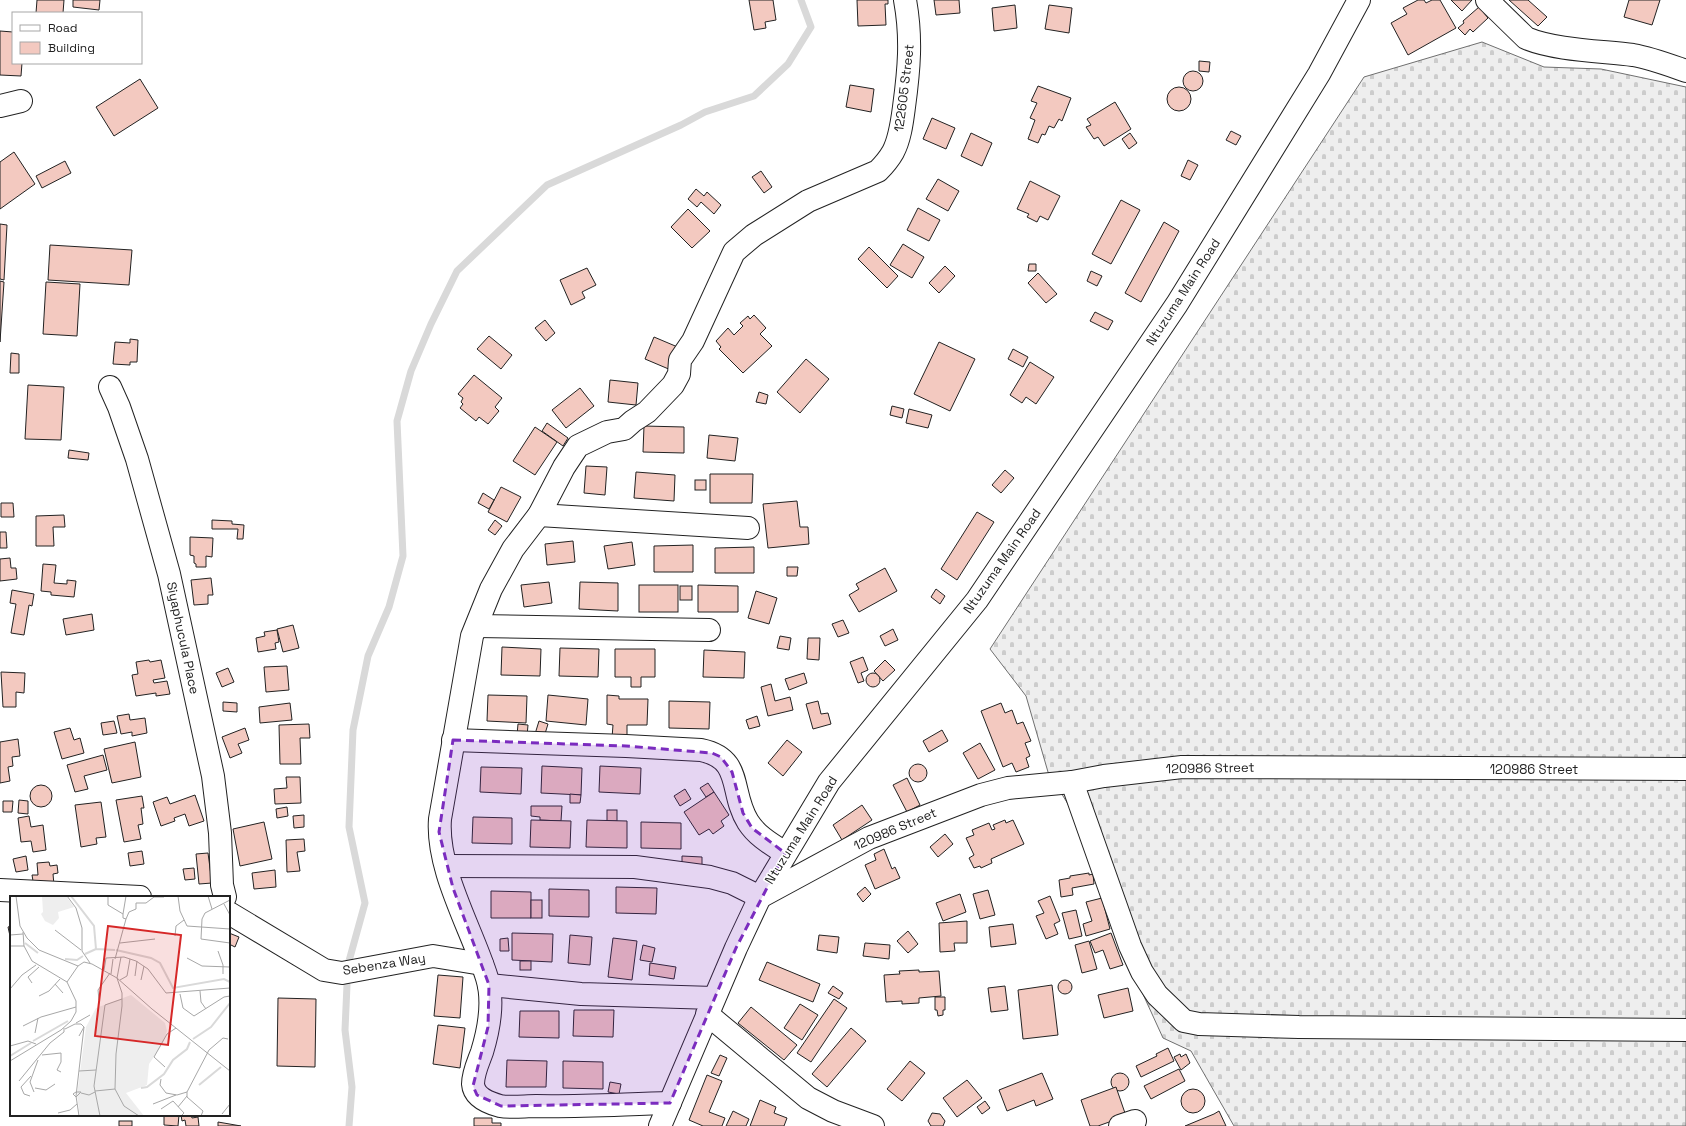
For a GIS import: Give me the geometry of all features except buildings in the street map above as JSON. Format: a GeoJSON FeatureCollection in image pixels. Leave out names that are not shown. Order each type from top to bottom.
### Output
{"type":"FeatureCollection","features":[{"type":"Feature","properties":{"kind":"street","name":"122605 Street"},"geometry":{"type":"LineString","coordinates":[[539,515],[564,467],[578,446],[607,432],[624,429],[647,412],[673,385],[679,374],[680,360],[693,341],[734,252],[754,235],[808,201],[878,171],[894,151],[901,126],[910,54],[906,0]]}},
{"type":"Feature","properties":{"kind":"street","name":"Ntuzuma Main Road"},"geometry":{"type":"LineString","coordinates":[[660,1126],[711,1006],[760,897],[785,853],[829,782],[977,600],[1177,304],[1319,74],[1359,0]]}},
{"type":"Feature","properties":{"kind":"street"},"geometry":{"type":"LineString","coordinates":[[1487,0],[1526,38],[1533,41],[1635,56],[1670,65],[1686,71]]}},
{"type":"Feature","properties":{"kind":"street","name":"Siyaphucula Place"},"geometry":{"type":"LineString","coordinates":[[110,387],[137,459],[169,574],[213,776],[220,833],[222,885],[225,896]]}},
{"type":"Feature","properties":{"kind":"street"},"geometry":{"type":"LineString","coordinates":[[670,1103],[549,1107],[500,1106],[487,1102],[477,1095],[473,1086],[477,1064],[488,1027],[490,997],[489,985],[453,888],[446,866],[439,832],[453,740],[472,636],[491,589],[502,569],[514,549],[539,515],[748,528]]}},
{"type":"Feature","properties":{"kind":"street"},"geometry":{"type":"LineString","coordinates":[[477,626],[709,630]]}},
{"type":"Feature","properties":{"kind":"street"},"geometry":{"type":"LineString","coordinates":[[453,740],[626,746],[701,750],[712,753],[721,757],[727,763],[732,772],[743,813],[752,828],[759,836],[785,853]]}},
{"type":"Feature","properties":{"kind":"street","name":"120986 Street"},"geometry":{"type":"LineString","coordinates":[[760,897],[870,838],[921,819],[952,805],[1008,788],[1072,782],[1104,776],[1182,767],[1686,769]]}},
{"type":"Feature","properties":{"kind":"street"},"geometry":{"type":"LineString","coordinates":[[1072,782],[1130,946],[1142,972],[1157,995],[1184,1021],[1199,1024],[1299,1027],[1686,1030]]}},
{"type":"Feature","properties":{"kind":"street"},"geometry":{"type":"LineString","coordinates":[[446,866],[635,867],[710,877],[732,883],[760,897]]}},
{"type":"Feature","properties":{"kind":"street"},"geometry":{"type":"LineString","coordinates":[[0,890],[120,896]]}},
{"type":"Feature","properties":{"kind":"street","name":"Sebenza Way"},"geometry":{"type":"LineString","coordinates":[[230,914],[324,970],[342,973],[433,956],[482,964]]}},
{"type":"Feature","properties":{"kind":"street"},"geometry":{"type":"LineString","coordinates":[[489,985],[711,1006],[808,1098],[833,1111],[873,1126]]}},
{"type":"Feature","properties":{"kind":"highlighted area"},"geometry":{"type":"Polygon","coordinates":[[[453,740],[626,746],[712,753],[721,757],[732,772],[743,813],[752,828],[785,853],[736,948],[670,1103],[501,1106],[477,1095],[473,1086],[488,1027],[489,985],[453,888],[439,832],[453,740]]]}},
{"type":"Feature","properties":{"kind":"green space"},"geometry":{"type":"Polygon","coordinates":[[[1482,42],[1544,67],[1601,69],[1686,87],[1686,1126],[1234,1126],[1191,1051],[1163,1038],[1126,957],[1080,828],[1068,804],[1048,772],[1026,696],[990,649],[1364,77],[1482,42]]]}},
{"type":"Feature","properties":{"kind":"waterway"},"geometry":{"type":"LineString","coordinates":[[349,961],[365,903],[349,827],[353,730],[368,656],[389,607],[403,556],[397,421],[411,371],[431,324],[457,271],[547,185],[681,125],[705,112],[754,96],[788,64],[811,27],[801,0]]}},
{"type":"Feature","properties":{"kind":"waterway"},"geometry":{"type":"LineString","coordinates":[[347,985],[345,1030],[352,1087],[349,1126]]}}]}
